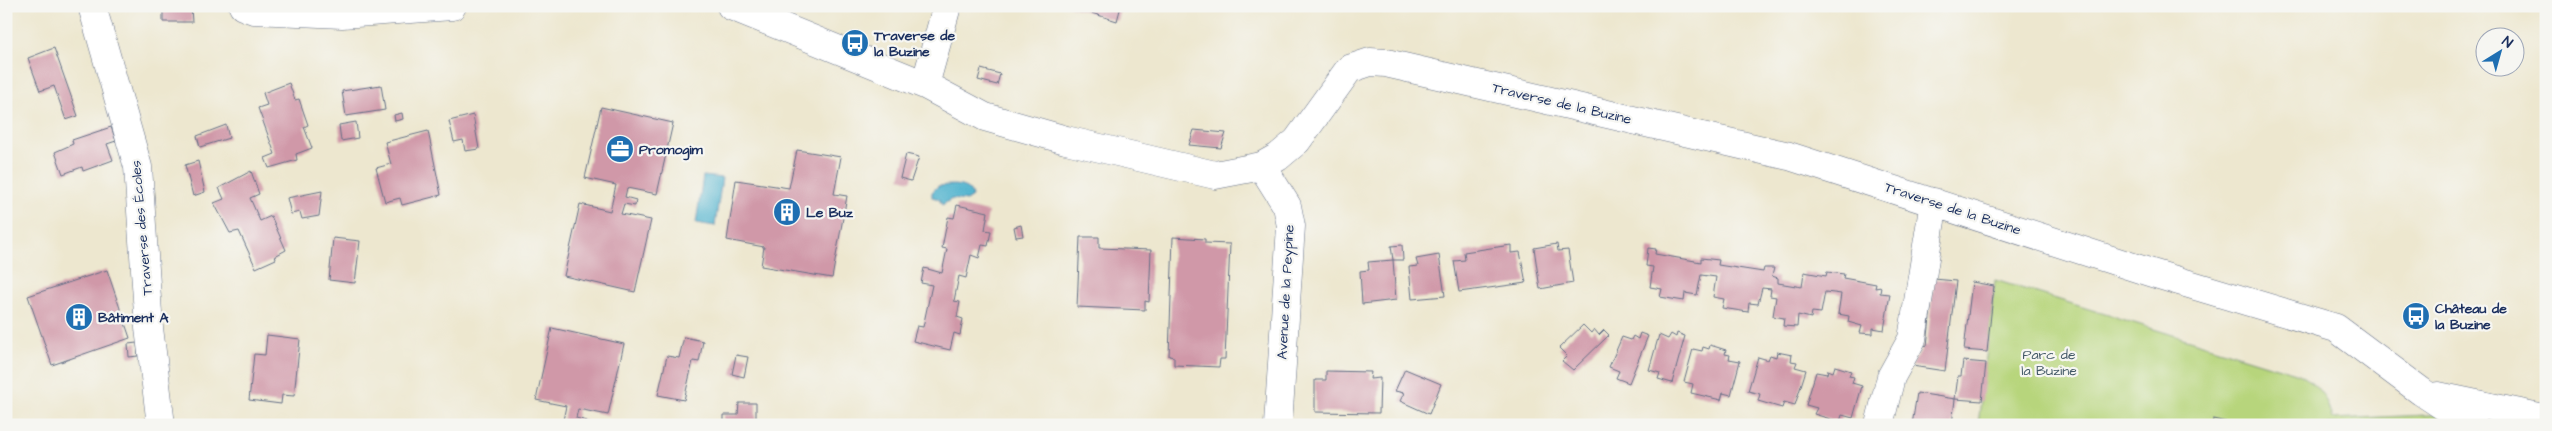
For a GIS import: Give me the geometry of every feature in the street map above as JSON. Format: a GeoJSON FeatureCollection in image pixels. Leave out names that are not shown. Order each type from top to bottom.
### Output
{"type":"FeatureCollection","features":[{"type":"Feature","properties":{"kind":"street","name":"Traverse des Écoles"},"geometry":{"type":"LineString","coordinates":[[92,6],[138,167],[149,328],[161,425]]}},
{"type":"Feature","properties":{"kind":"street"},"geometry":{"type":"LineString","coordinates":[[243,6],[254,10],[342,14],[452,6]]}},
{"type":"Feature","properties":{"kind":"street","name":"Traverse de la Buzine"},"geometry":{"type":"LineString","coordinates":[[731,6],[925,85],[986,117],[1066,140],[1215,175],[1262,166],[1297,141],[1349,69],[1370,62],[1386,63],[1789,156],[2152,274],[2336,328],[2422,392],[2472,425]]}},
{"type":"Feature","properties":{"kind":"street"},"geometry":{"type":"LineString","coordinates":[[925,85],[947,6]]}},
{"type":"Feature","properties":{"kind":"street","name":"Avenue de la Peypine"},"geometry":{"type":"LineString","coordinates":[[1262,166],[1288,206],[1291,226],[1278,425]]}},
{"type":"Feature","properties":{"kind":"street"},"geometry":{"type":"LineString","coordinates":[[1878,425],[1891,377],[1912,339],[1934,202]]}},
{"type":"Feature","properties":{"kind":"street","name":"Traverse de la Buzine"},"geometry":{"type":"LineString","coordinates":[[2422,392],[2538,421]]}},
{"type":"Feature","properties":{"kind":"green space","name":"Parc de la Buzine"},"geometry":{"type":"Polygon","coordinates":[[[1995,280],[2299,374],[2321,392],[2332,419],[2451,414],[2468,425],[1978,425],[1995,280]]]}},
{"type":"Feature","properties":{"kind":"water"},"geometry":{"type":"Polygon","coordinates":[[[703,176],[722,178],[715,226],[696,223],[703,176]]]}},
{"type":"Feature","properties":{"kind":"water"},"geometry":{"type":"Polygon","coordinates":[[[958,185],[967,189],[972,197],[966,201],[952,199],[942,205],[939,199],[932,197],[932,192],[938,186],[958,185]]]}},
{"type":"Feature","properties":{"kind":"building"},"geometry":{"type":"Polygon","coordinates":[[[1069,6],[1121,6],[1117,21],[1069,6]]]}},
{"type":"Feature","properties":{"kind":"building"},"geometry":{"type":"Polygon","coordinates":[[[163,8],[191,8],[192,22],[163,22],[163,8]]]}},
{"type":"Feature","properties":{"kind":"building"},"geometry":{"type":"Polygon","coordinates":[[[54,48],[78,116],[66,120],[54,86],[40,91],[28,58],[54,48]]]}},
{"type":"Feature","properties":{"kind":"building"},"geometry":{"type":"Polygon","coordinates":[[[981,69],[1000,74],[997,85],[978,80],[981,69]]]}},
{"type":"Feature","properties":{"kind":"building"},"geometry":{"type":"Polygon","coordinates":[[[289,83],[295,100],[299,99],[308,125],[304,127],[312,148],[296,154],[297,160],[269,168],[265,158],[275,154],[258,108],[267,105],[263,93],[289,83]]]}},
{"type":"Feature","properties":{"kind":"building"},"geometry":{"type":"Polygon","coordinates":[[[381,85],[385,110],[346,116],[342,91],[381,85]]]}},
{"type":"Feature","properties":{"kind":"building"},"geometry":{"type":"Polygon","coordinates":[[[601,107],[673,123],[657,194],[627,188],[625,197],[636,200],[635,206],[624,204],[621,214],[651,220],[635,292],[564,276],[580,204],[610,211],[616,185],[585,178],[601,107]]]}},
{"type":"Feature","properties":{"kind":"building"},"geometry":{"type":"Polygon","coordinates":[[[402,113],[403,119],[395,121],[394,115],[402,113]]]}},
{"type":"Feature","properties":{"kind":"building"},"geometry":{"type":"Polygon","coordinates":[[[473,115],[479,149],[465,151],[463,140],[454,142],[449,121],[473,115]]]}},
{"type":"Feature","properties":{"kind":"building"},"geometry":{"type":"Polygon","coordinates":[[[356,122],[358,138],[341,141],[339,125],[356,122]]]}},
{"type":"Feature","properties":{"kind":"building"},"geometry":{"type":"Polygon","coordinates":[[[226,125],[229,138],[200,147],[197,136],[226,125]]]}},
{"type":"Feature","properties":{"kind":"building"},"geometry":{"type":"Polygon","coordinates":[[[111,127],[116,141],[107,144],[113,160],[83,171],[82,167],[63,174],[55,152],[73,144],[72,140],[111,127]]]}},
{"type":"Feature","properties":{"kind":"building"},"geometry":{"type":"Polygon","coordinates":[[[1194,130],[1226,133],[1221,148],[1189,145],[1194,130]]]}},
{"type":"Feature","properties":{"kind":"building"},"geometry":{"type":"Polygon","coordinates":[[[428,131],[441,195],[402,205],[400,198],[385,202],[376,168],[391,164],[385,142],[428,131]]]}},
{"type":"Feature","properties":{"kind":"building","name":"Le Buz"},"geometry":{"type":"Polygon","coordinates":[[[797,150],[841,157],[834,194],[847,196],[832,278],[761,266],[764,247],[727,240],[736,180],[789,188],[797,150]]]}},
{"type":"Feature","properties":{"kind":"building"},"geometry":{"type":"Polygon","coordinates":[[[906,154],[919,157],[911,181],[900,178],[906,154]]]}},
{"type":"Feature","properties":{"kind":"building"},"geometry":{"type":"Polygon","coordinates":[[[198,161],[205,192],[193,196],[185,165],[198,161]]]}},
{"type":"Feature","properties":{"kind":"building"},"geometry":{"type":"Polygon","coordinates":[[[251,171],[259,194],[250,198],[260,221],[271,216],[286,250],[275,256],[276,259],[256,268],[239,231],[230,233],[214,203],[224,199],[219,188],[251,171]]]}},
{"type":"Feature","properties":{"kind":"building"},"geometry":{"type":"Polygon","coordinates":[[[322,191],[319,216],[302,219],[300,212],[291,214],[287,198],[322,191]]]}},
{"type":"Feature","properties":{"kind":"building"},"geometry":{"type":"Polygon","coordinates":[[[957,205],[988,212],[985,230],[991,231],[988,246],[982,245],[979,258],[971,255],[966,278],[959,276],[954,301],[960,302],[957,317],[963,319],[960,335],[954,333],[950,350],[913,341],[917,326],[923,327],[932,285],[921,283],[924,268],[942,273],[947,249],[942,248],[948,217],[954,218],[957,205]]]}},
{"type":"Feature","properties":{"kind":"building"},"geometry":{"type":"Polygon","coordinates":[[[1021,225],[1023,236],[1016,237],[1014,227],[1021,225]]]}},
{"type":"Feature","properties":{"kind":"building"},"geometry":{"type":"Polygon","coordinates":[[[1080,237],[1099,237],[1099,248],[1151,250],[1149,302],[1145,301],[1145,310],[1077,307],[1080,237]]]}},
{"type":"Feature","properties":{"kind":"building"},"geometry":{"type":"Polygon","coordinates":[[[1173,237],[1205,239],[1205,243],[1230,244],[1225,359],[1220,359],[1219,367],[1174,365],[1174,357],[1169,356],[1173,237]]]}},
{"type":"Feature","properties":{"kind":"building"},"geometry":{"type":"Polygon","coordinates":[[[333,238],[360,241],[355,283],[329,280],[333,238]]]}},
{"type":"Feature","properties":{"kind":"building"},"geometry":{"type":"Polygon","coordinates":[[[1557,244],[1558,251],[1568,250],[1573,283],[1540,289],[1534,248],[1557,244]]]}},
{"type":"Feature","properties":{"kind":"building"},"geometry":{"type":"Polygon","coordinates":[[[1402,245],[1403,260],[1393,260],[1391,246],[1402,245]]]}},
{"type":"Feature","properties":{"kind":"building"},"geometry":{"type":"Polygon","coordinates":[[[1511,245],[1511,253],[1520,252],[1526,283],[1459,292],[1454,261],[1465,260],[1464,252],[1511,245]]]}},
{"type":"Feature","properties":{"kind":"building"},"geometry":{"type":"Polygon","coordinates":[[[1648,248],[1656,249],[1655,254],[1701,262],[1701,258],[1719,260],[1718,265],[1763,272],[1764,268],[1774,268],[1772,276],[1778,278],[1778,283],[1802,287],[1804,272],[1826,276],[1827,272],[1844,274],[1843,278],[1876,284],[1875,288],[1881,287],[1880,293],[1890,294],[1884,330],[1873,328],[1873,334],[1860,333],[1862,326],[1848,322],[1849,316],[1838,314],[1841,294],[1825,292],[1821,313],[1812,312],[1811,318],[1798,315],[1797,327],[1783,326],[1784,318],[1773,316],[1776,297],[1770,296],[1771,289],[1762,288],[1758,304],[1749,303],[1748,312],[1722,308],[1724,299],[1713,297],[1716,277],[1701,275],[1697,295],[1685,293],[1684,301],[1660,297],[1662,289],[1650,287],[1653,267],[1646,266],[1648,248]]]}},
{"type":"Feature","properties":{"kind":"building"},"geometry":{"type":"Polygon","coordinates":[[[1439,255],[1445,296],[1412,299],[1409,267],[1418,266],[1416,259],[1439,255]]]}},
{"type":"Feature","properties":{"kind":"building"},"geometry":{"type":"Polygon","coordinates":[[[1393,260],[1396,300],[1362,304],[1360,271],[1369,270],[1368,262],[1393,260]]]}},
{"type":"Feature","properties":{"kind":"building","name":"Bâtiment A"},"geometry":{"type":"Polygon","coordinates":[[[107,270],[130,338],[52,365],[28,296],[107,270]]]}},
{"type":"Feature","properties":{"kind":"building"},"geometry":{"type":"Polygon","coordinates":[[[1934,279],[1956,281],[1945,371],[1912,366],[1924,345],[1927,346],[1934,279]]]}},
{"type":"Feature","properties":{"kind":"building"},"geometry":{"type":"Polygon","coordinates":[[[1972,282],[1994,286],[1987,352],[1964,350],[1972,282]]]}},
{"type":"Feature","properties":{"kind":"building"},"geometry":{"type":"Polygon","coordinates":[[[1583,325],[1591,333],[1594,329],[1599,335],[1604,330],[1609,335],[1573,370],[1562,361],[1567,356],[1559,348],[1583,325]]]}},
{"type":"Feature","properties":{"kind":"building"},"geometry":{"type":"Polygon","coordinates":[[[552,328],[624,344],[608,415],[578,409],[576,418],[587,421],[587,425],[562,425],[566,406],[536,400],[552,328]]]}},
{"type":"Feature","properties":{"kind":"building"},"geometry":{"type":"Polygon","coordinates":[[[1640,333],[1648,336],[1629,383],[1616,378],[1619,371],[1609,367],[1622,337],[1631,340],[1633,336],[1638,339],[1640,333]]]}},
{"type":"Feature","properties":{"kind":"building"},"geometry":{"type":"Polygon","coordinates":[[[1677,333],[1685,336],[1672,383],[1658,379],[1660,373],[1649,370],[1659,335],[1668,339],[1671,334],[1676,337],[1677,333]]]}},
{"type":"Feature","properties":{"kind":"building"},"geometry":{"type":"Polygon","coordinates":[[[267,335],[300,339],[294,396],[282,395],[281,404],[249,400],[254,354],[265,355],[267,335]]]}},
{"type":"Feature","properties":{"kind":"building"},"geometry":{"type":"Polygon","coordinates":[[[684,337],[703,341],[699,362],[693,361],[684,400],[658,395],[667,356],[679,358],[684,337]]]}},
{"type":"Feature","properties":{"kind":"building"},"geometry":{"type":"Polygon","coordinates":[[[137,343],[138,356],[129,357],[128,344],[137,343]]]}},
{"type":"Feature","properties":{"kind":"building"},"geometry":{"type":"Polygon","coordinates":[[[1710,345],[1726,350],[1725,354],[1730,355],[1729,359],[1740,361],[1731,395],[1723,393],[1721,400],[1691,393],[1693,384],[1684,382],[1693,349],[1702,351],[1703,347],[1709,349],[1710,345]]]}},
{"type":"Feature","properties":{"kind":"building"},"geometry":{"type":"Polygon","coordinates":[[[1777,352],[1792,355],[1791,361],[1797,362],[1795,367],[1806,370],[1795,405],[1784,402],[1782,408],[1758,401],[1760,394],[1748,391],[1758,357],[1768,360],[1770,355],[1776,357],[1777,352]]]}},
{"type":"Feature","properties":{"kind":"building"},"geometry":{"type":"Polygon","coordinates":[[[736,355],[748,357],[744,377],[732,374],[736,355]]]}},
{"type":"Feature","properties":{"kind":"building"},"geometry":{"type":"Polygon","coordinates":[[[1963,361],[1986,363],[1982,401],[1955,399],[1958,376],[1961,376],[1963,361]]]}},
{"type":"Feature","properties":{"kind":"building"},"geometry":{"type":"Polygon","coordinates":[[[1835,366],[1851,371],[1849,376],[1854,377],[1852,383],[1862,386],[1853,418],[1842,415],[1840,422],[1814,414],[1817,408],[1806,405],[1816,372],[1827,374],[1828,370],[1833,372],[1835,366]]]}},
{"type":"Feature","properties":{"kind":"building"},"geometry":{"type":"Polygon","coordinates":[[[1405,369],[1441,384],[1429,414],[1400,401],[1404,393],[1395,391],[1405,369]]]}},
{"type":"Feature","properties":{"kind":"building"},"geometry":{"type":"Polygon","coordinates":[[[1326,371],[1371,372],[1370,379],[1380,378],[1379,413],[1315,412],[1315,380],[1326,380],[1326,371]]]}},
{"type":"Feature","properties":{"kind":"building"},"geometry":{"type":"Polygon","coordinates":[[[1917,393],[1955,399],[1952,425],[1912,425],[1917,393]]]}},
{"type":"Feature","properties":{"kind":"building"},"geometry":{"type":"Polygon","coordinates":[[[739,403],[756,403],[756,425],[724,425],[724,415],[738,415],[739,403]]]}},
{"type":"Feature","properties":{"kind":"building"},"geometry":{"type":"Polygon","coordinates":[[[2213,419],[2226,422],[2226,425],[2212,425],[2213,419]]]}},
{"type":"Feature","properties":{"kind":"building"},"geometry":{"type":"Polygon","coordinates":[[[129,420],[130,425],[106,425],[106,424],[129,420]]]}},
{"type":"Feature","properties":{"kind":"place","name":"Traverse de la Buzine"},"geometry":{"type":"Point","coordinates":[855,43]}},
{"type":"Feature","properties":{"kind":"place","name":"Promogim"},"geometry":{"type":"Point","coordinates":[620,149]}},
{"type":"Feature","properties":{"kind":"place","name":"Le Buz"},"geometry":{"type":"Point","coordinates":[787,212]}},
{"type":"Feature","properties":{"kind":"place","name":"Château de la Buzine"},"geometry":{"type":"Point","coordinates":[2416,316]}},
{"type":"Feature","properties":{"kind":"place","name":"Bâtiment A"},"geometry":{"type":"Point","coordinates":[79,317]}}]}
